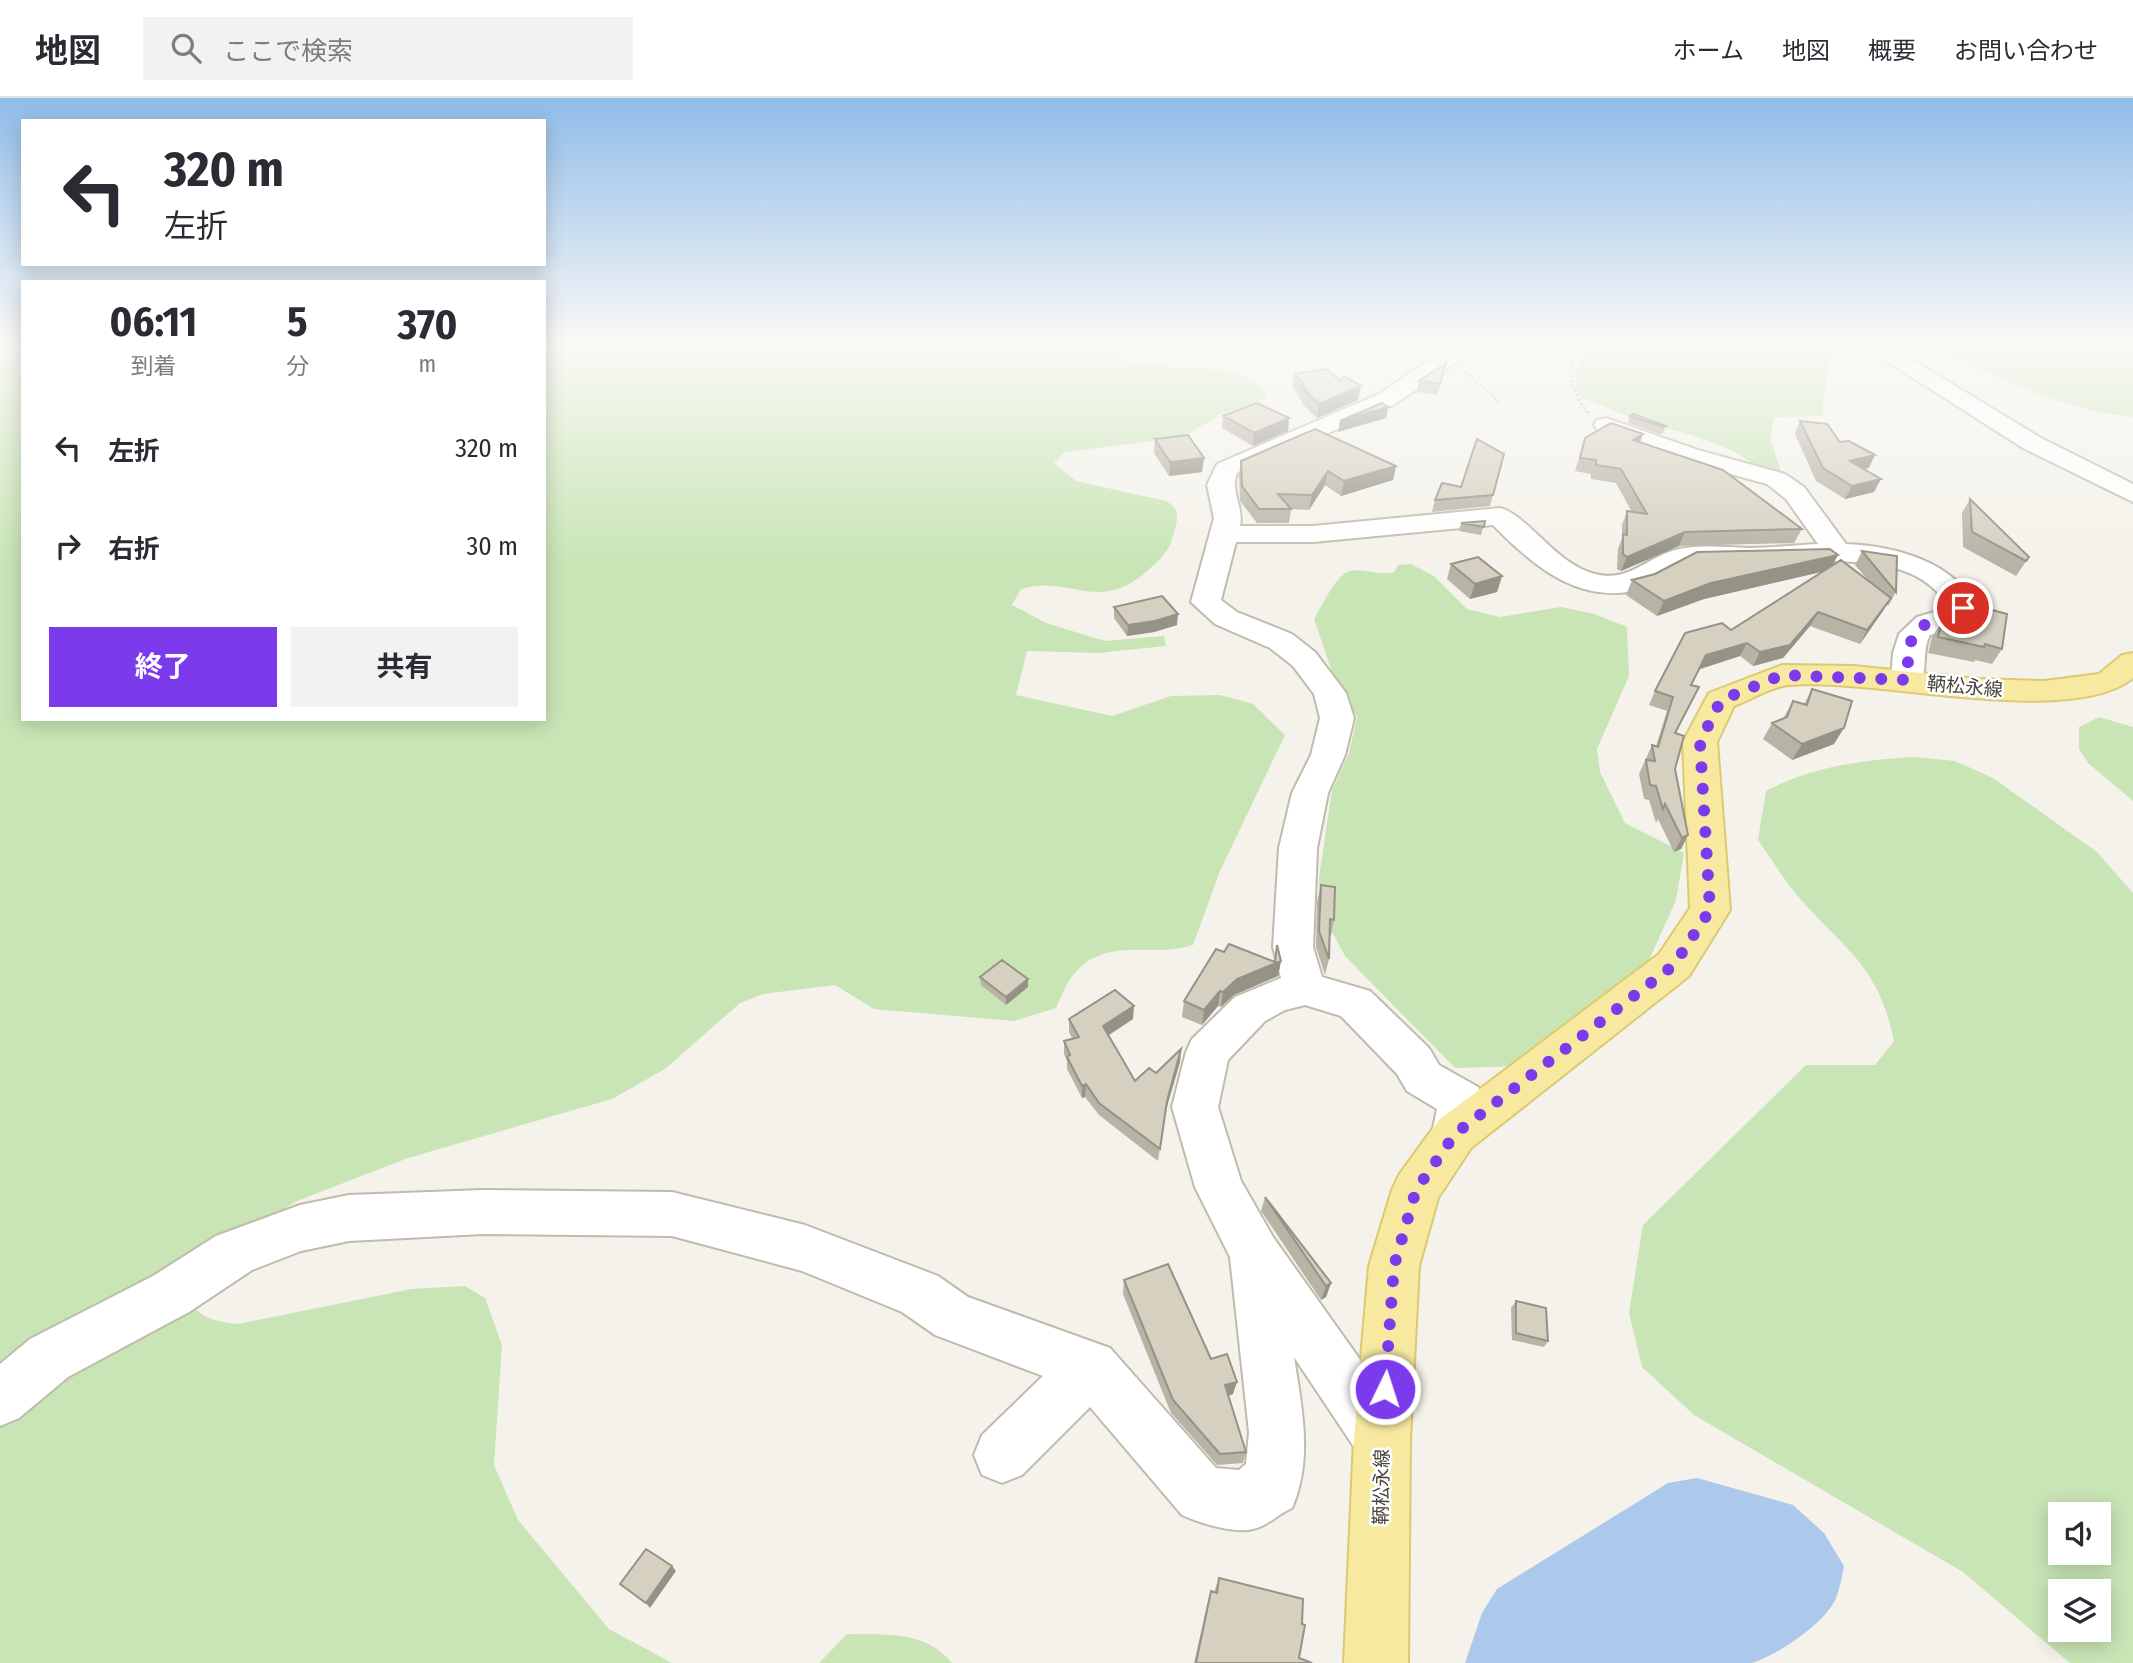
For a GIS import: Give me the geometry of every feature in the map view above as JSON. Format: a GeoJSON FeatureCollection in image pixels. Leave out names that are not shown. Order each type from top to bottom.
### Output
{"type":"FeatureCollection","features":[{"type":"Feature","properties":{"kind":"main road","name":"鞆松永線"},"geometry":{"type":"LineString","coordinates":[[1376,1663],[1382,1439],[1394,1266],[1416,1190],[1455,1134],[1674,965],[1710,910],[1700,742],[1721,700],[1782,675],[1907,680],[1979,690],[2044,691],[2108,682],[2133,663]]}},
{"type":"Feature","properties":{"kind":"street"},"geometry":{"type":"LineString","coordinates":[[1305,989],[1293,947],[1298,848],[1310,793],[1325,764],[1337,718],[1330,693],[1304,659],[1281,641],[1226,618],[1206,602],[1228,518],[1220,485],[1226,469],[1350,415]]}},
{"type":"Feature","properties":{"kind":"street"},"geometry":{"type":"LineString","coordinates":[[1987,415],[2032,443],[2133,494]]}},
{"type":"Feature","properties":{"kind":"street"},"geometry":{"type":"LineString","coordinates":[[1606,425],[1689,455],[1776,479],[1795,493],[1836,550]]}},
{"type":"Feature","properties":{"kind":"street"},"geometry":{"type":"LineString","coordinates":[[1225,534],[1313,534],[1500,516],[1546,559],[1573,575],[1590,582],[1621,585],[1636,582],[1668,561],[1680,559],[1836,550],[1896,559],[1931,575],[1955,591],[1963,608],[1955,619],[1930,620],[1918,627],[1909,649],[1907,680]]}},
{"type":"Feature","properties":{"kind":"street"},"geometry":{"type":"LineString","coordinates":[[1382,1439],[1255,1254],[1219,1187],[1195,1107],[1208,1052],[1250,1009],[1275,996],[1305,989],[1355,1003],[1413,1061],[1423,1078],[1462,1101],[1455,1134]]}},
{"type":"Feature","properties":{"kind":"street"},"geometry":{"type":"LineString","coordinates":[[0,1399],[49,1359],[171,1294],[234,1253],[300,1228],[349,1218],[483,1212],[672,1214],[805,1248],[920,1294],[953,1317],[1091,1367],[1202,1495],[1251,1502],[1264,1485],[1272,1488],[1277,1432],[1255,1254]]}},
{"type":"Feature","properties":{"kind":"street"},"geometry":{"type":"LineString","coordinates":[[1002,1455],[1091,1367]]}},
{"type":"Feature","properties":{"kind":"path"},"geometry":{"type":"LineString","coordinates":[[1594,415],[1606,425]]}},
{"type":"Feature","properties":{"kind":"green space"},"geometry":{"type":"Polygon","coordinates":[[[0,415],[21,415],[21,721],[546,721],[546,415],[1219,415],[1183,437],[1065,452],[1054,463],[1076,481],[1171,504],[1177,514],[1172,540],[1160,559],[1129,584],[1098,592],[1054,586],[1021,589],[1012,605],[1046,623],[1105,641],[1164,636],[1166,646],[1098,653],[1027,651],[1016,695],[1112,716],[1171,696],[1220,695],[1253,704],[1285,735],[1220,871],[1193,945],[1177,949],[1115,951],[1100,955],[1074,974],[1056,1008],[1014,1021],[874,1009],[835,985],[763,994],[740,1003],[665,1069],[612,1099],[408,1158],[297,1201],[186,1267],[188,1293],[197,1310],[213,1319],[238,1324],[411,1289],[465,1286],[485,1298],[502,1345],[494,1465],[518,1520],[609,1629],[672,1663],[0,1663],[0,415]]]}},
{"type":"Feature","properties":{"kind":"green space"},"geometry":{"type":"Polygon","coordinates":[[[1625,415],[1822,415],[1774,417],[1770,439],[1781,471],[1765,474],[1751,462],[1721,445],[1625,415]]]}},
{"type":"Feature","properties":{"kind":"green space"},"geometry":{"type":"Polygon","coordinates":[[[1411,564],[1434,576],[1467,609],[1500,617],[1561,607],[1594,614],[1627,627],[1629,676],[1597,749],[1600,772],[1625,823],[1684,853],[1676,900],[1650,958],[1630,986],[1526,1066],[1455,1068],[1345,956],[1320,910],[1319,878],[1332,790],[1349,753],[1357,717],[1332,672],[1314,619],[1334,585],[1344,574],[1355,570],[1388,573],[1394,572],[1398,565],[1411,564]]]}},
{"type":"Feature","properties":{"kind":"green space"},"geometry":{"type":"Polygon","coordinates":[[[2099,717],[2133,727],[2133,801],[2088,763],[2079,749],[2079,727],[2099,717]]]}},
{"type":"Feature","properties":{"kind":"green space"},"geometry":{"type":"Polygon","coordinates":[[[1915,757],[1955,761],[1993,778],[2097,852],[2133,893],[2133,1663],[2070,1663],[1963,1572],[1694,1415],[1642,1367],[1629,1313],[1643,1225],[1806,1065],[1875,1065],[1894,1041],[1888,1016],[1871,979],[1797,895],[1758,840],[1766,791],[1820,770],[1857,762],[1915,757]]]}},
{"type":"Feature","properties":{"kind":"green space"},"geometry":{"type":"Polygon","coordinates":[[[847,1634],[890,1635],[917,1640],[941,1652],[952,1663],[819,1663],[847,1634]]]}},
{"type":"Feature","properties":{"kind":"water"},"geometry":{"type":"Polygon","coordinates":[[[1697,1478],[1793,1505],[1824,1533],[1844,1566],[1840,1586],[1831,1608],[1800,1637],[1752,1663],[1465,1663],[1482,1613],[1497,1589],[1668,1483],[1697,1478]]]}},
{"type":"Feature","properties":{"kind":"building"},"geometry":{"type":"Polygon","coordinates":[[[1283,415],[1289,418],[1254,433],[1223,416],[1283,415]]]}},
{"type":"Feature","properties":{"kind":"building"},"geometry":{"type":"Polygon","coordinates":[[[1636,415],[1666,426],[1663,427],[1630,416],[1636,415]]]}},
{"type":"Feature","properties":{"kind":"building"},"geometry":{"type":"Polygon","coordinates":[[[1800,421],[1827,424],[1840,442],[1849,441],[1875,455],[1850,461],[1881,479],[1852,486],[1823,468],[1800,421]]]}},
{"type":"Feature","properties":{"kind":"building"},"geometry":{"type":"Polygon","coordinates":[[[1611,423],[1643,434],[1633,440],[1723,470],[1802,529],[1685,532],[1627,557],[1623,554],[1623,534],[1627,535],[1627,511],[1647,514],[1621,469],[1596,465],[1596,460],[1580,458],[1585,438],[1611,423]]]}},
{"type":"Feature","properties":{"kind":"building"},"geometry":{"type":"Polygon","coordinates":[[[1315,429],[1396,466],[1344,481],[1328,471],[1312,495],[1278,494],[1291,509],[1259,509],[1242,486],[1241,461],[1315,429]]]}},
{"type":"Feature","properties":{"kind":"building"},"geometry":{"type":"Polygon","coordinates":[[[1188,435],[1204,458],[1170,462],[1155,439],[1188,435]]]}},
{"type":"Feature","properties":{"kind":"building"},"geometry":{"type":"Polygon","coordinates":[[[1477,439],[1504,454],[1493,495],[1435,500],[1442,483],[1461,487],[1477,439]]]}},
{"type":"Feature","properties":{"kind":"building"},"geometry":{"type":"Polygon","coordinates":[[[1970,499],[2029,557],[2026,561],[1972,532],[1970,499]]]}},
{"type":"Feature","properties":{"kind":"building"},"geometry":{"type":"Polygon","coordinates":[[[1485,521],[1484,527],[1461,523],[1485,521]]]}},
{"type":"Feature","properties":{"kind":"building"},"geometry":{"type":"Polygon","coordinates":[[[1830,549],[1838,555],[1711,583],[1664,601],[1632,580],[1655,574],[1697,552],[1830,549]]]}},
{"type":"Feature","properties":{"kind":"building"},"geometry":{"type":"Polygon","coordinates":[[[1862,551],[1897,556],[1896,592],[1862,551]]]}},
{"type":"Feature","properties":{"kind":"building"},"geometry":{"type":"Polygon","coordinates":[[[1478,557],[1502,576],[1475,584],[1451,564],[1478,557]]]}},
{"type":"Feature","properties":{"kind":"building"},"geometry":{"type":"Polygon","coordinates":[[[1841,560],[1891,598],[1867,630],[1818,612],[1790,645],[1760,652],[1747,643],[1706,655],[1691,685],[1699,687],[1675,733],[1684,736],[1675,769],[1688,835],[1682,838],[1665,804],[1663,809],[1656,786],[1650,785],[1646,760],[1655,761],[1652,745],[1658,747],[1673,697],[1655,691],[1685,633],[1722,623],[1731,630],[1841,560]]]}},
{"type":"Feature","properties":{"kind":"building"},"geometry":{"type":"Polygon","coordinates":[[[1162,596],[1178,614],[1128,625],[1114,607],[1162,596]]]}},
{"type":"Feature","properties":{"kind":"building"},"geometry":{"type":"Polygon","coordinates":[[[1981,607],[2007,614],[2002,649],[1938,637],[1942,622],[1977,612],[1981,607]]]}},
{"type":"Feature","properties":{"kind":"building"},"geometry":{"type":"Polygon","coordinates":[[[1812,689],[1852,701],[1844,728],[1802,744],[1772,723],[1787,717],[1793,701],[1807,705],[1812,689]]]}},
{"type":"Feature","properties":{"kind":"building"},"geometry":{"type":"Polygon","coordinates":[[[1321,885],[1335,887],[1334,920],[1330,919],[1329,959],[1319,931],[1321,885]]]}},
{"type":"Feature","properties":{"kind":"building"},"geometry":{"type":"Polygon","coordinates":[[[1229,944],[1275,962],[1277,945],[1281,961],[1237,979],[1223,992],[1220,991],[1204,1010],[1184,1001],[1216,949],[1224,952],[1229,944]]]}},
{"type":"Feature","properties":{"kind":"building"},"geometry":{"type":"Polygon","coordinates":[[[1002,960],[1028,979],[1006,997],[980,977],[1002,960]]]}},
{"type":"Feature","properties":{"kind":"building"},"geometry":{"type":"Polygon","coordinates":[[[1115,990],[1134,1006],[1103,1026],[1135,1081],[1149,1068],[1156,1073],[1181,1049],[1167,1101],[1160,1149],[1099,1103],[1086,1084],[1082,1086],[1067,1057],[1070,1055],[1064,1041],[1079,1037],[1069,1019],[1115,990]]]}},
{"type":"Feature","properties":{"kind":"building"},"geometry":{"type":"Polygon","coordinates":[[[1265,1197],[1331,1283],[1326,1286],[1265,1197]]]}},
{"type":"Feature","properties":{"kind":"building"},"geometry":{"type":"Polygon","coordinates":[[[1168,1264],[1211,1359],[1227,1354],[1237,1382],[1225,1385],[1246,1452],[1220,1454],[1173,1400],[1124,1280],[1168,1264]]]}},
{"type":"Feature","properties":{"kind":"building"},"geometry":{"type":"Polygon","coordinates":[[[1516,1301],[1546,1308],[1548,1341],[1516,1333],[1516,1301]]]}},
{"type":"Feature","properties":{"kind":"building"},"geometry":{"type":"Polygon","coordinates":[[[646,1549],[672,1566],[646,1603],[620,1584],[646,1549]]]}},
{"type":"Feature","properties":{"kind":"building"},"geometry":{"type":"Polygon","coordinates":[[[1219,1578],[1303,1599],[1302,1624],[1305,1625],[1299,1658],[1312,1663],[1196,1663],[1211,1591],[1217,1593],[1219,1578]]]}},
{"type":"Feature","properties":{"kind":"route"},"geometry":{"type":"LineString","coordinates":[[1385,1389],[1394,1266],[1416,1190],[1455,1134],[1674,965],[1710,910],[1700,742],[1721,700],[1782,675],[1907,680],[1909,649],[1918,627],[1930,620],[1955,619],[1963,608]]}}]}
